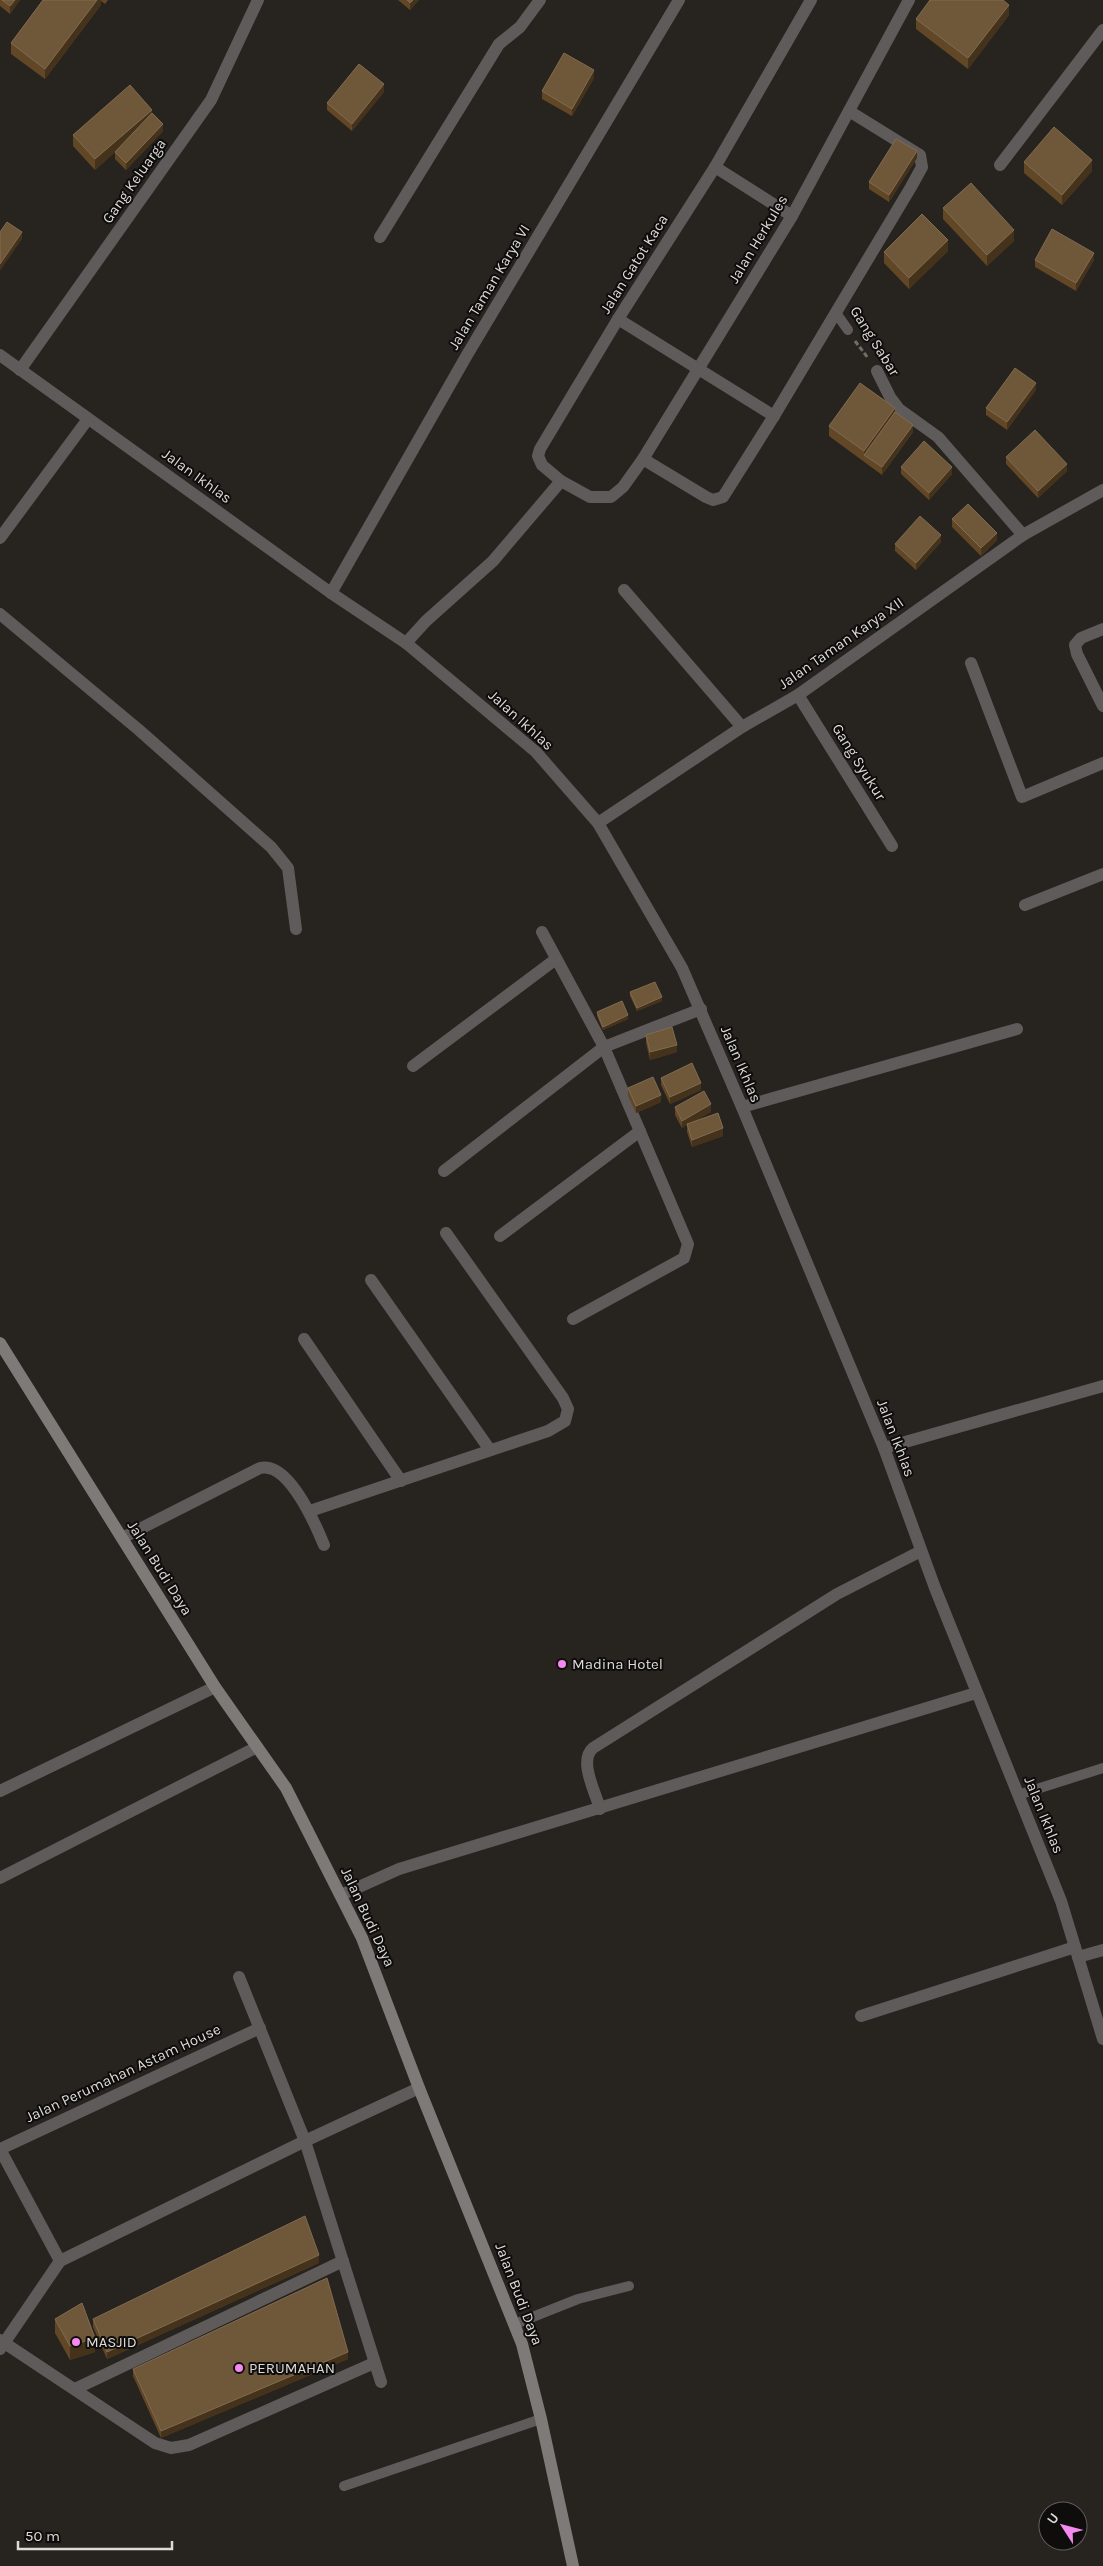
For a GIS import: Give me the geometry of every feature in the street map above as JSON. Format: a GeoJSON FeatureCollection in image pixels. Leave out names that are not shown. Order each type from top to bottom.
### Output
{"type":"FeatureCollection","features":[{"type":"Feature","properties":{"kind":"street","name":"Gang Keluarga"},"geometry":{"type":"LineString","coordinates":[[20,370],[211,100],[258,0]]}},
{"type":"Feature","properties":{"kind":"street"},"geometry":{"type":"LineString","coordinates":[[380,237],[499,44],[520,27],[540,0]]}},
{"type":"Feature","properties":{"kind":"street","name":"Jalan Taman Karya VI"},"geometry":{"type":"LineString","coordinates":[[331,593],[467,355],[679,0]]}},
{"type":"Feature","properties":{"kind":"street","name":"Jalan Gatot Kaca"},"geometry":{"type":"LineString","coordinates":[[623,487],[611,497],[590,497],[561,481],[542,465],[538,456],[540,449],[618,319],[715,167],[811,0]]}},
{"type":"Feature","properties":{"kind":"street","name":"Jalan Herkules"},"geometry":{"type":"LineString","coordinates":[[623,487],[643,459],[696,369],[792,216],[909,0]]}},
{"type":"Feature","properties":{"kind":"street"},"geometry":{"type":"LineString","coordinates":[[1000,165],[1103,30]]}},
{"type":"Feature","properties":{"kind":"street","name":"Gang Sabar"},"geometry":{"type":"LineString","coordinates":[[836,313],[922,167],[923,161],[920,155],[901,142],[849,111]]}},
{"type":"Feature","properties":{"kind":"street"},"geometry":{"type":"LineString","coordinates":[[715,167],[792,216]]}},
{"type":"Feature","properties":{"kind":"street"},"geometry":{"type":"LineString","coordinates":[[643,459],[706,497],[718,500],[724,497],[836,313]]}},
{"type":"Feature","properties":{"kind":"street"},"geometry":{"type":"LineString","coordinates":[[618,319],[774,416]]}},
{"type":"Feature","properties":{"kind":"street","name":"Jalan Ikhlas"},"geometry":{"type":"LineString","coordinates":[[0,355],[331,593],[406,643],[536,752],[598,823],[682,968],[701,1009],[884,1448],[976,1692],[1061,1900],[1103,2039]]}},
{"type":"Feature","properties":{"kind":"street","name":"Gang Sabar"},"geometry":{"type":"LineString","coordinates":[[877,372],[890,397],[899,409],[938,437],[1023,535]]}},
{"type":"Feature","properties":{"kind":"street"},"geometry":{"type":"LineString","coordinates":[[0,538],[88,418]]}},
{"type":"Feature","properties":{"kind":"street"},"geometry":{"type":"LineString","coordinates":[[406,643],[426,621],[493,562],[561,481]]}},
{"type":"Feature","properties":{"kind":"street","name":"Jalan Taman Karya XII"},"geometry":{"type":"LineString","coordinates":[[598,823],[742,727],[798,695],[1023,535],[1103,490]]}},
{"type":"Feature","properties":{"kind":"street"},"geometry":{"type":"LineString","coordinates":[[624,590],[742,727]]}},
{"type":"Feature","properties":{"kind":"street"},"geometry":{"type":"LineString","coordinates":[[0,614],[139,730],[271,847],[288,868],[296,929]]}},
{"type":"Feature","properties":{"kind":"street"},"geometry":{"type":"LineString","coordinates":[[1103,629],[1081,638],[1075,645],[1077,654],[1103,706]]}},
{"type":"Feature","properties":{"kind":"street"},"geometry":{"type":"LineString","coordinates":[[971,664],[1022,797],[1103,763]]}},
{"type":"Feature","properties":{"kind":"street","name":"Gang Syukur"},"geometry":{"type":"LineString","coordinates":[[798,695],[892,846]]}},
{"type":"Feature","properties":{"kind":"street"},"geometry":{"type":"LineString","coordinates":[[1025,905],[1103,874]]}},
{"type":"Feature","properties":{"kind":"street"},"geometry":{"type":"LineString","coordinates":[[542,932],[604,1046],[688,1244],[686,1254],[572,1319]]}},
{"type":"Feature","properties":{"kind":"street"},"geometry":{"type":"LineString","coordinates":[[413,1066],[556,959]]}},
{"type":"Feature","properties":{"kind":"street"},"geometry":{"type":"LineString","coordinates":[[444,1172],[604,1046],[701,1009]]}},
{"type":"Feature","properties":{"kind":"street"},"geometry":{"type":"LineString","coordinates":[[742,1107],[1017,1029]]}},
{"type":"Feature","properties":{"kind":"street"},"geometry":{"type":"LineString","coordinates":[[500,1236],[640,1131]]}},
{"type":"Feature","properties":{"kind":"street"},"geometry":{"type":"LineString","coordinates":[[310,1511],[560,1426],[565,1421],[568,1409],[563,1398],[446,1233]]}},
{"type":"Feature","properties":{"kind":"street"},"geometry":{"type":"LineString","coordinates":[[371,1280],[490,1450]]}},
{"type":"Feature","properties":{"kind":"street"},"geometry":{"type":"LineString","coordinates":[[304,1339],[401,1480]]}},
{"type":"Feature","properties":{"kind":"street","name":"Jalan Budi Daya"},"geometry":{"type":"LineString","coordinates":[[0,1343],[215,1687],[286,1788],[362,1938],[419,2088],[515,2324],[541,2419],[573,2566]]}},
{"type":"Feature","properties":{"kind":"street"},"geometry":{"type":"LineString","coordinates":[[884,1448],[1103,1386]]}},
{"type":"Feature","properties":{"kind":"street"},"geometry":{"type":"LineString","coordinates":[[122,1538],[268,1466],[278,1470],[310,1511],[324,1545]]}},
{"type":"Feature","properties":{"kind":"street"},"geometry":{"type":"LineString","coordinates":[[600,1809],[586,1763],[587,1755],[590,1751],[837,1594],[921,1550]]}},
{"type":"Feature","properties":{"kind":"street"},"geometry":{"type":"LineString","coordinates":[[0,1791],[215,1687]]}},
{"type":"Feature","properties":{"kind":"street"},"geometry":{"type":"LineString","coordinates":[[341,1896],[399,1869],[600,1809],[976,1692]]}},
{"type":"Feature","properties":{"kind":"street"},"geometry":{"type":"LineString","coordinates":[[0,1878],[257,1747]]}},
{"type":"Feature","properties":{"kind":"street"},"geometry":{"type":"LineString","coordinates":[[861,2016],[1076,1952],[1103,1950]]}},
{"type":"Feature","properties":{"kind":"street"},"geometry":{"type":"LineString","coordinates":[[239,1977],[305,2141],[381,2382]]}},
{"type":"Feature","properties":{"kind":"street","name":"Jalan Perumahan Astam House"},"geometry":{"type":"LineString","coordinates":[[60,2261],[0,2149],[260,2028]]}},
{"type":"Feature","properties":{"kind":"street"},"geometry":{"type":"LineString","coordinates":[[374,2362],[179,2448],[154,2443],[75,2389],[2,2344],[60,2261],[305,2141],[419,2088]]}},
{"type":"Feature","properties":{"kind":"street"},"geometry":{"type":"LineString","coordinates":[[75,2389],[343,2261]]}},
{"type":"Feature","properties":{"kind":"lane","name":"Gang Sabar"},"geometry":{"type":"LineString","coordinates":[[836,313],[848,330]]}},
{"type":"Feature","properties":{"kind":"lane"},"geometry":{"type":"LineString","coordinates":[[1018,1795],[1103,1768]]}},
{"type":"Feature","properties":{"kind":"lane"},"geometry":{"type":"LineString","coordinates":[[515,2324],[578,2299],[629,2286]]}},
{"type":"Feature","properties":{"kind":"lane"},"geometry":{"type":"LineString","coordinates":[[344,2486],[541,2419]]}},
{"type":"Feature","properties":{"kind":"path","name":"Gang Sabar"},"geometry":{"type":"LineString","coordinates":[[848,330],[877,372]]}},
{"type":"Feature","properties":{"kind":"building"},"geometry":{"type":"Polygon","coordinates":[[[2,0],[15,0],[10,6],[2,0]]]}},
{"type":"Feature","properties":{"kind":"building"},"geometry":{"type":"Polygon","coordinates":[[[43,0],[97,0],[45,69],[11,43],[43,0]]]}},
{"type":"Feature","properties":{"kind":"building"},"geometry":{"type":"Polygon","coordinates":[[[930,0],[1003,0],[1009,5],[968,58],[916,19],[930,0]]]}},
{"type":"Feature","properties":{"kind":"building"},"geometry":{"type":"Polygon","coordinates":[[[564,53],[594,70],[572,109],[542,91],[564,53]]]}},
{"type":"Feature","properties":{"kind":"building"},"geometry":{"type":"Polygon","coordinates":[[[359,64],[384,84],[352,124],[327,103],[359,64]]]}},
{"type":"Feature","properties":{"kind":"building"},"geometry":{"type":"Polygon","coordinates":[[[130,85],[152,110],[95,159],[73,135],[130,85]]]}},
{"type":"Feature","properties":{"kind":"building"},"geometry":{"type":"Polygon","coordinates":[[[152,113],[163,124],[126,163],[115,152],[152,113]]]}},
{"type":"Feature","properties":{"kind":"building"},"geometry":{"type":"Polygon","coordinates":[[[1054,127],[1092,160],[1062,195],[1024,162],[1054,127]]]}},
{"type":"Feature","properties":{"kind":"building"},"geometry":{"type":"Polygon","coordinates":[[[896,139],[917,151],[889,195],[869,182],[896,139]]]}},
{"type":"Feature","properties":{"kind":"building"},"geometry":{"type":"Polygon","coordinates":[[[971,183],[1014,230],[987,255],[943,208],[971,183]]]}},
{"type":"Feature","properties":{"kind":"building"},"geometry":{"type":"Polygon","coordinates":[[[922,214],[948,240],[909,278],[884,252],[922,214]]]}},
{"type":"Feature","properties":{"kind":"building"},"geometry":{"type":"Polygon","coordinates":[[[7,222],[22,232],[0,264],[0,232],[7,222]]]}},
{"type":"Feature","properties":{"kind":"building"},"geometry":{"type":"Polygon","coordinates":[[[1052,229],[1094,253],[1076,283],[1035,260],[1052,229]]]}},
{"type":"Feature","properties":{"kind":"building"},"geometry":{"type":"Polygon","coordinates":[[[1015,368],[1036,383],[1007,422],[986,408],[1015,368]]]}},
{"type":"Feature","properties":{"kind":"building"},"geometry":{"type":"Polygon","coordinates":[[[860,383],[895,408],[864,451],[829,426],[860,383]]]}},
{"type":"Feature","properties":{"kind":"building"},"geometry":{"type":"Polygon","coordinates":[[[895,412],[913,425],[882,467],[864,455],[895,412]]]}},
{"type":"Feature","properties":{"kind":"building"},"geometry":{"type":"Polygon","coordinates":[[[1035,430],[1067,464],[1038,491],[1006,457],[1035,430]]]}},
{"type":"Feature","properties":{"kind":"building"},"geometry":{"type":"Polygon","coordinates":[[[924,441],[952,467],[929,493],[901,467],[924,441]]]}},
{"type":"Feature","properties":{"kind":"building"},"geometry":{"type":"Polygon","coordinates":[[[968,504],[997,533],[981,548],[952,519],[968,504]]]}},
{"type":"Feature","properties":{"kind":"building"},"geometry":{"type":"Polygon","coordinates":[[[920,516],[941,535],[916,563],[895,544],[920,516]]]}},
{"type":"Feature","properties":{"kind":"building"},"geometry":{"type":"Polygon","coordinates":[[[655,982],[662,997],[637,1008],[630,992],[655,982]]]}},
{"type":"Feature","properties":{"kind":"building"},"geometry":{"type":"Polygon","coordinates":[[[622,1001],[628,1015],[603,1027],[597,1012],[622,1001]]]}},
{"type":"Feature","properties":{"kind":"building"},"geometry":{"type":"Polygon","coordinates":[[[672,1027],[677,1045],[650,1052],[646,1035],[672,1027]]]}},
{"type":"Feature","properties":{"kind":"building"},"geometry":{"type":"Polygon","coordinates":[[[692,1063],[701,1083],[670,1097],[661,1078],[692,1063]]]}},
{"type":"Feature","properties":{"kind":"building"},"geometry":{"type":"Polygon","coordinates":[[[653,1077],[661,1095],[636,1106],[628,1088],[653,1077]]]}},
{"type":"Feature","properties":{"kind":"building"},"geometry":{"type":"Polygon","coordinates":[[[704,1091],[711,1104],[682,1121],[675,1107],[704,1091]]]}},
{"type":"Feature","properties":{"kind":"building"},"geometry":{"type":"Polygon","coordinates":[[[718,1113],[723,1128],[692,1140],[687,1124],[718,1113]]]}},
{"type":"Feature","properties":{"kind":"building"},"geometry":{"type":"Polygon","coordinates":[[[305,2216],[319,2255],[107,2352],[93,2319],[305,2216]]]}},
{"type":"Feature","properties":{"kind":"building","name":"PERUMAHAN"},"geometry":{"type":"Polygon","coordinates":[[[327,2278],[348,2352],[161,2431],[133,2369],[327,2278]]]}},
{"type":"Feature","properties":{"kind":"building"},"geometry":{"type":"Polygon","coordinates":[[[82,2303],[95,2338],[70,2346],[55,2319],[82,2303]]]}},
{"type":"Feature","properties":{"kind":"place","name":"Madina Hotel"},"geometry":{"type":"Point","coordinates":[562,1664]}},
{"type":"Feature","properties":{"kind":"place","name":"MASJID"},"geometry":{"type":"Point","coordinates":[76,2342]}},
{"type":"Feature","properties":{"kind":"place","name":"PERUMAHAN"},"geometry":{"type":"Point","coordinates":[239,2368]}}]}
